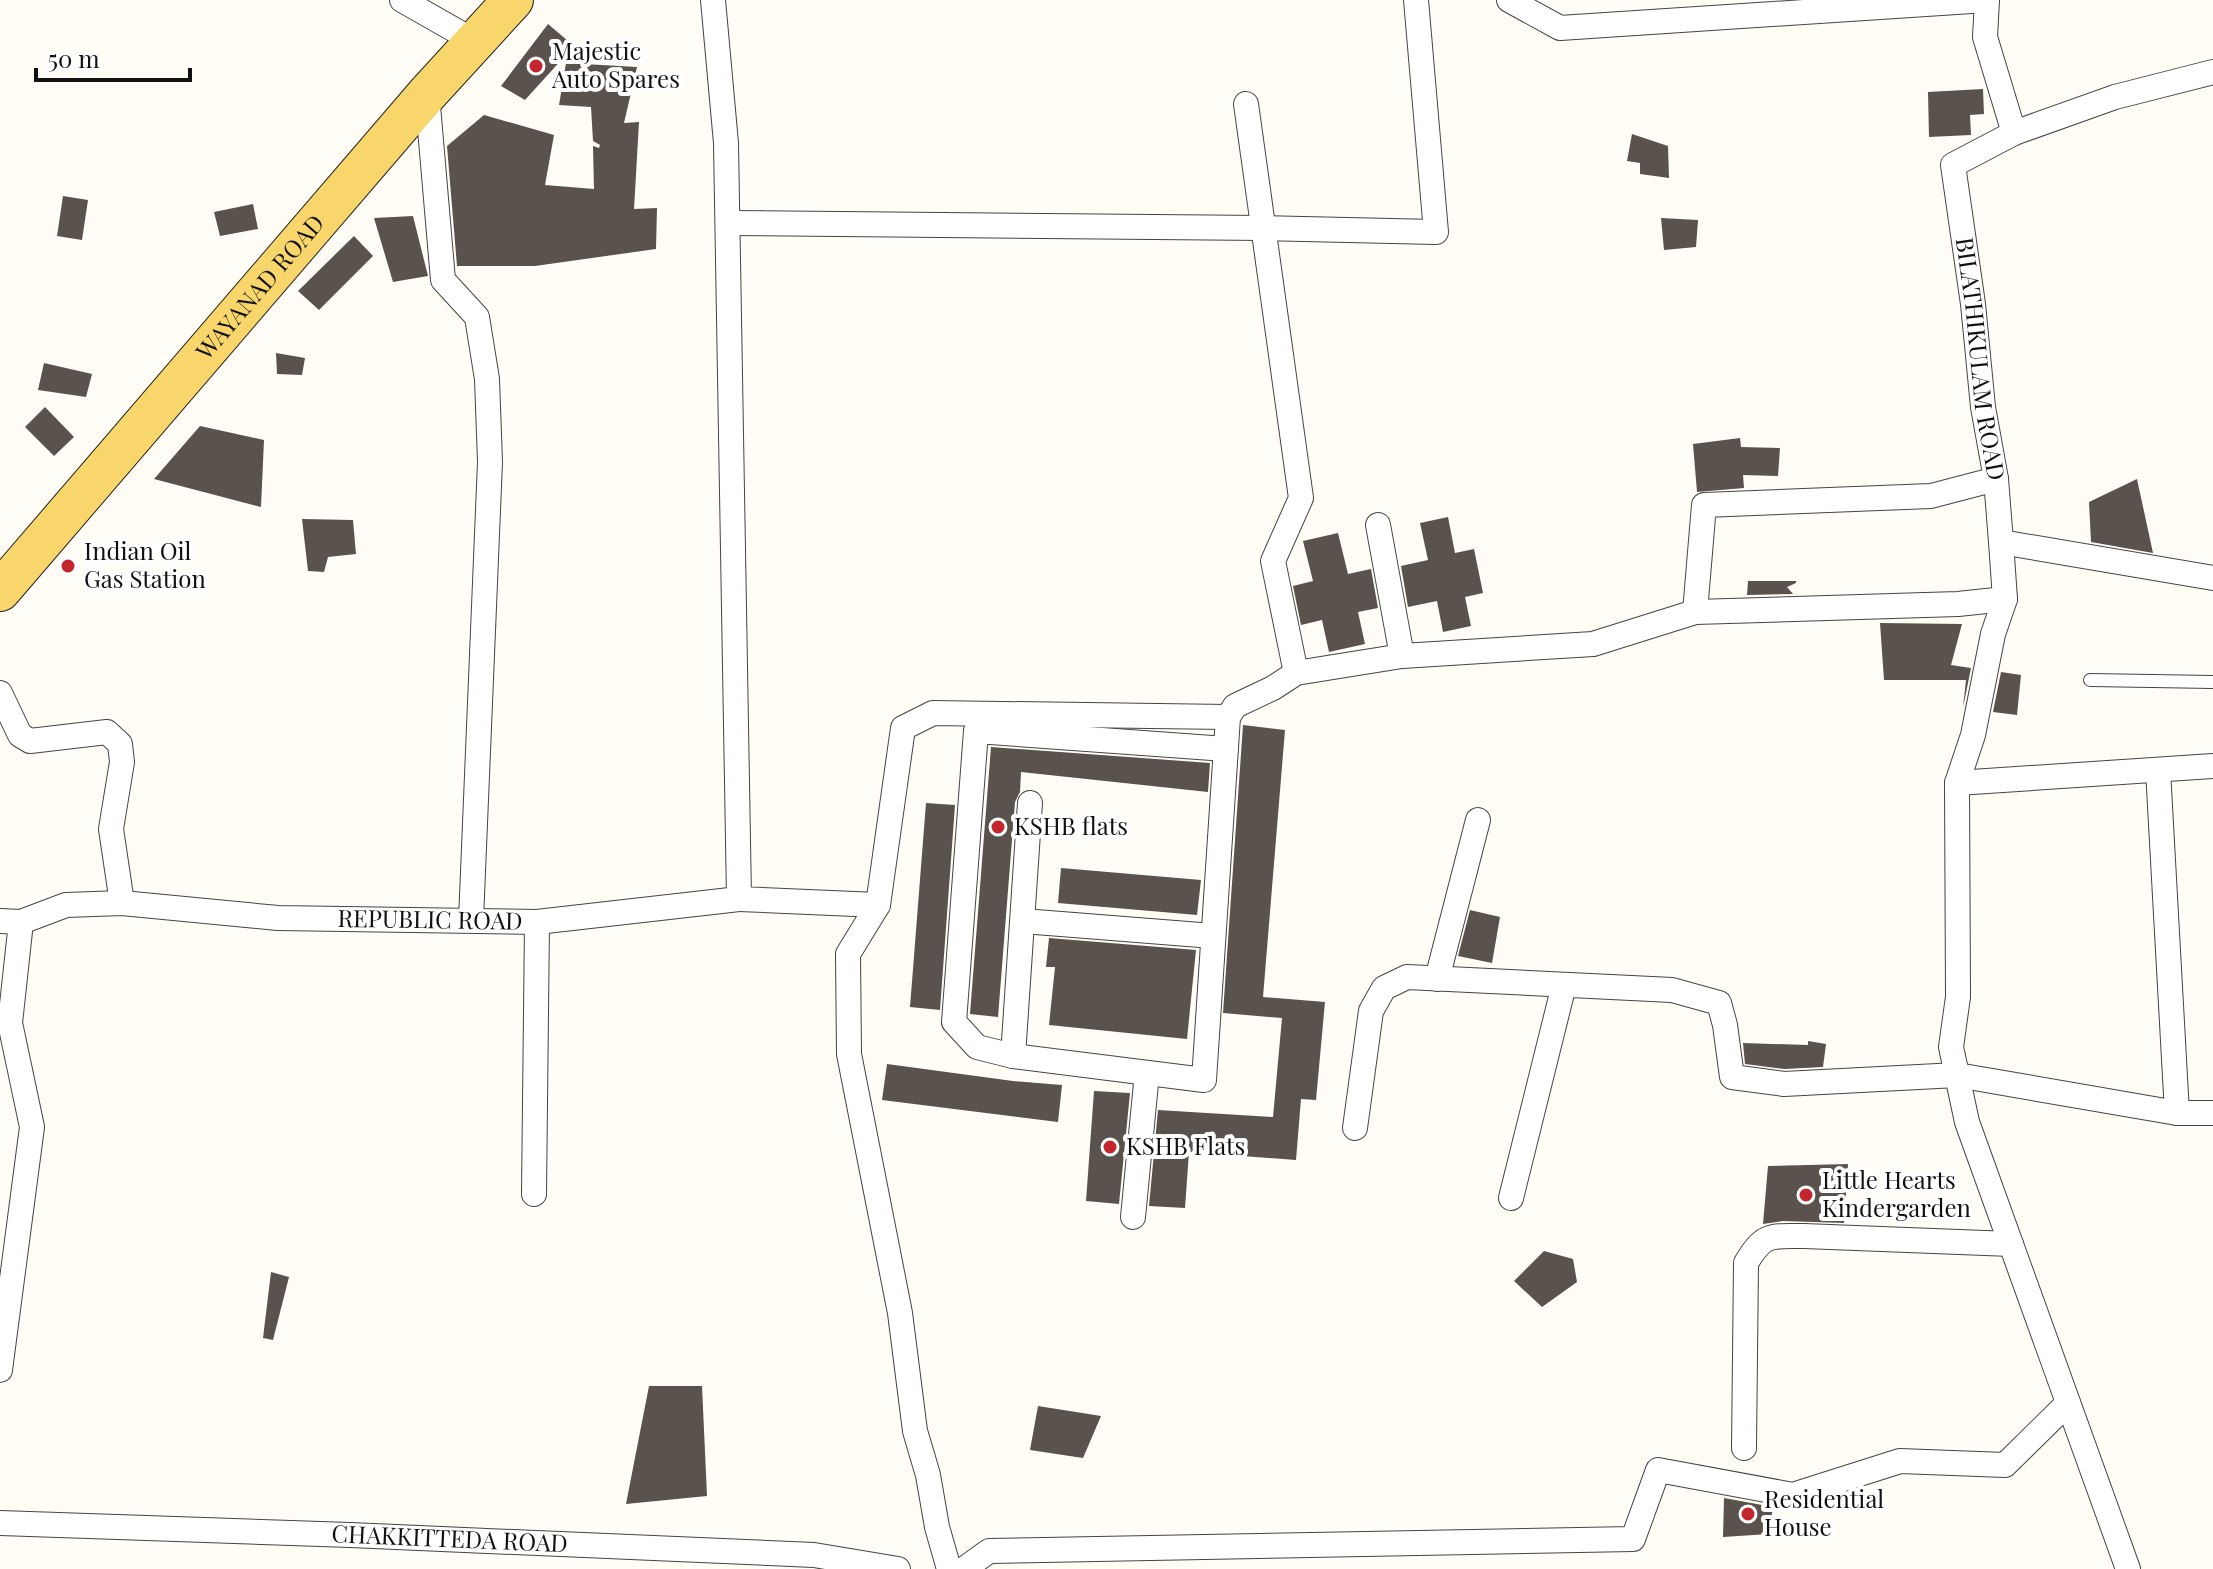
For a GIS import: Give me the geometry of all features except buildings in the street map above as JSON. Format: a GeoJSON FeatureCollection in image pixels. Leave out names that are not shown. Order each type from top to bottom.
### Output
{"type":"FeatureCollection","features":[{"type":"Feature","properties":{"kind":"main road","name":"WAYANAD ROAD"},"geometry":{"type":"LineString","coordinates":[[4,583],[427,94],[513,0]]}},
{"type":"Feature","properties":{"kind":"street"},"geometry":{"type":"LineString","coordinates":[[403,0],[474,41]]}},
{"type":"Feature","properties":{"kind":"street"},"geometry":{"type":"LineString","coordinates":[[713,0],[726,143],[739,899]]}},
{"type":"Feature","properties":{"kind":"street"},"geometry":{"type":"LineString","coordinates":[[728,223],[1436,232],[1416,0]]}},
{"type":"Feature","properties":{"kind":"street"},"geometry":{"type":"LineString","coordinates":[[1509,0],[1560,28],[1987,0],[1985,37],[2014,133],[2115,97],[2213,72]]}},
{"type":"Feature","properties":{"kind":"street"},"geometry":{"type":"LineString","coordinates":[[427,94],[443,280],[477,317],[487,379],[490,462],[471,920]]}},
{"type":"Feature","properties":{"kind":"street"},"geometry":{"type":"LineString","coordinates":[[1246,104],[1301,498],[1273,561],[1296,673]]}},
{"type":"Feature","properties":{"kind":"street","name":"BILATHIKULAM ROAD"},"geometry":{"type":"LineString","coordinates":[[2005,599],[1996,479],[1983,407],[1973,304],[1953,165],[2014,133]]}},
{"type":"Feature","properties":{"kind":"street"},"geometry":{"type":"LineString","coordinates":[[1695,612],[1704,505],[1931,496],[1996,479]]}},
{"type":"Feature","properties":{"kind":"street"},"geometry":{"type":"LineString","coordinates":[[1378,525],[1402,656]]}},
{"type":"Feature","properties":{"kind":"street"},"geometry":{"type":"LineString","coordinates":[[2001,542],[2213,578]]}},
{"type":"Feature","properties":{"kind":"street"},"geometry":{"type":"LineString","coordinates":[[1226,749],[976,731],[954,1022],[977,1047],[1013,1056],[1204,1080],[1213,936],[1226,749],[1228,717],[1235,706],[1296,673],[1402,656],[1593,644],[1695,612],[1958,604],[2005,599],[1993,634],[1973,735],[1957,783],[1958,997],[1951,1047],[1967,1122],[2128,1569]]}},
{"type":"Feature","properties":{"kind":"street"},"geometry":{"type":"LineString","coordinates":[[0,693],[20,735],[30,741],[107,732],[120,744],[122,762],[111,829],[122,903]]}},
{"type":"Feature","properties":{"kind":"street"},"geometry":{"type":"LineString","coordinates":[[949,1569],[915,1431],[900,1313],[849,1054],[848,954],[878,905],[903,728],[933,713],[1228,717]]}},
{"type":"Feature","properties":{"kind":"street"},"geometry":{"type":"LineString","coordinates":[[1957,783],[2213,766]]}},
{"type":"Feature","properties":{"kind":"street"},"geometry":{"type":"LineString","coordinates":[[2158,770],[2177,1113]]}},
{"type":"Feature","properties":{"kind":"street"},"geometry":{"type":"LineString","coordinates":[[1013,1056],[1030,803]]}},
{"type":"Feature","properties":{"kind":"street"},"geometry":{"type":"LineString","coordinates":[[1437,979],[1478,820]]}},
{"type":"Feature","properties":{"kind":"street","name":"REPUBLIC ROAD"},"geometry":{"type":"LineString","coordinates":[[10,921],[66,905],[122,903],[278,918],[537,922],[739,899],[878,905]]}},
{"type":"Feature","properties":{"kind":"street"},"geometry":{"type":"LineString","coordinates":[[0,1370],[32,1127],[5,1023],[10,921]]}},
{"type":"Feature","properties":{"kind":"street"},"geometry":{"type":"LineString","coordinates":[[1023,921],[1213,936]]}},
{"type":"Feature","properties":{"kind":"street"},"geometry":{"type":"LineString","coordinates":[[534,1194],[537,922]]}},
{"type":"Feature","properties":{"kind":"street"},"geometry":{"type":"LineString","coordinates":[[1355,1128],[1371,1011],[1384,988],[1407,977],[1672,990],[1719,1003],[1732,1077],[1784,1084],[1957,1075],[2177,1113],[2213,1113]]}},
{"type":"Feature","properties":{"kind":"street"},"geometry":{"type":"LineString","coordinates":[[1511,1198],[1564,985]]}},
{"type":"Feature","properties":{"kind":"street"},"geometry":{"type":"LineString","coordinates":[[1133,1217],[1147,1073]]}},
{"type":"Feature","properties":{"kind":"street"},"geometry":{"type":"LineString","coordinates":[[1744,1448],[1746,1263],[1758,1243],[1773,1236],[1804,1236],[2011,1244]]}},
{"type":"Feature","properties":{"kind":"street"},"geometry":{"type":"LineString","coordinates":[[964,1569],[989,1551],[1633,1539],[1658,1470],[1793,1495],[1900,1461],[2005,1465],[2068,1403]]}},
{"type":"Feature","properties":{"kind":"street","name":"CHAKKITTEDA ROAD"},"geometry":{"type":"LineString","coordinates":[[0,1523],[814,1555],[898,1569]]}},
{"type":"Feature","properties":{"kind":"lane"},"geometry":{"type":"LineString","coordinates":[[2090,680],[2213,682]]}},
{"type":"Feature","properties":{"kind":"place","name":"Majestic Auto Spares"},"geometry":{"type":"Point","coordinates":[536,66]}},
{"type":"Feature","properties":{"kind":"place","name":"Indian Oil Gas Station"},"geometry":{"type":"Point","coordinates":[68,566]}},
{"type":"Feature","properties":{"kind":"place","name":"KSHB flats"},"geometry":{"type":"Point","coordinates":[998,827]}},
{"type":"Feature","properties":{"kind":"place","name":"KSHB Flats"},"geometry":{"type":"Point","coordinates":[1110,1147]}},
{"type":"Feature","properties":{"kind":"place","name":"Little Hearts Kindergarden"},"geometry":{"type":"Point","coordinates":[1806,1195]}},
{"type":"Feature","properties":{"kind":"place","name":"Residential House"},"geometry":{"type":"Point","coordinates":[1748,1514]}}]}
